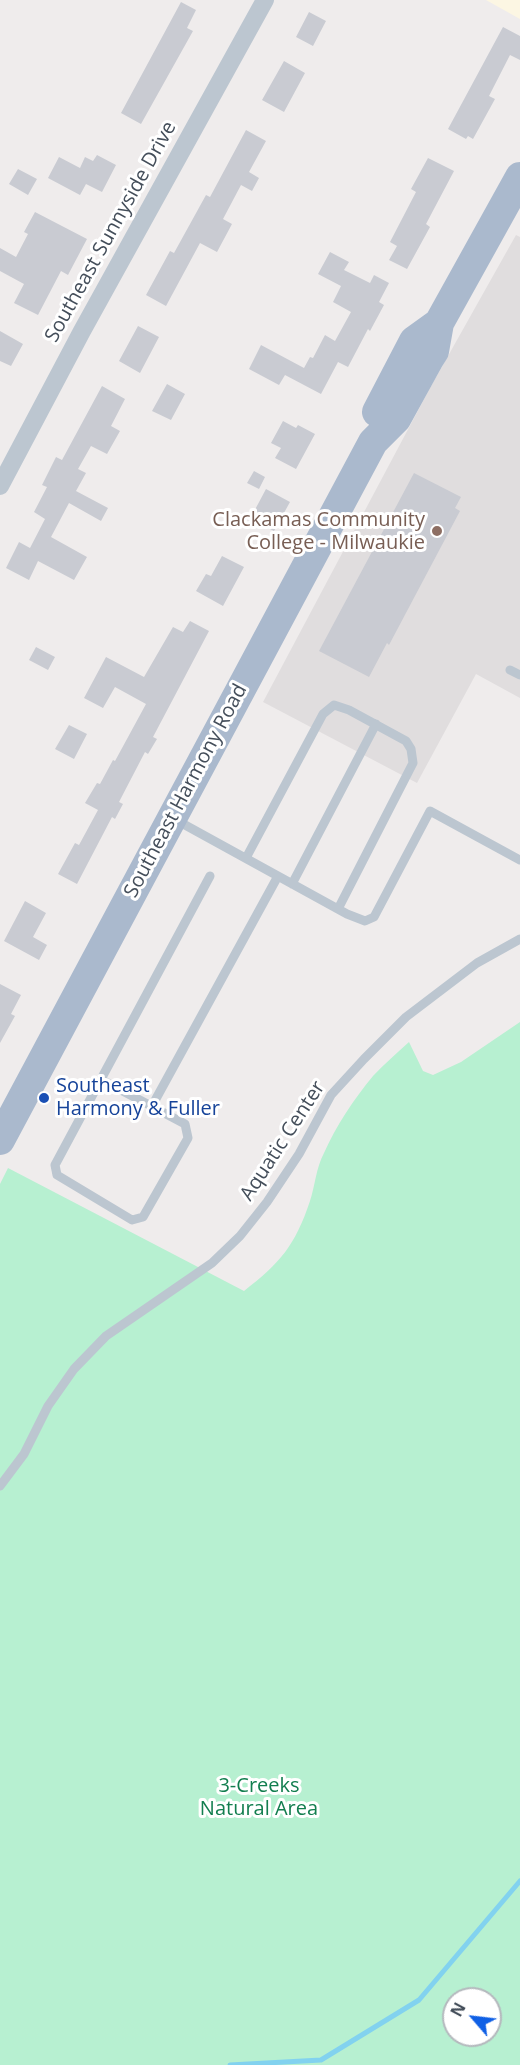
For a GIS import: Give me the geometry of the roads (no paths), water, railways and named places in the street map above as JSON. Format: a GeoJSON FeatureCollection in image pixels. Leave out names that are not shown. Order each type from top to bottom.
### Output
{"type":"FeatureCollection","features":[{"type":"Feature","properties":{"kind":"main road","name":"Southeast Harmony Road"},"geometry":{"type":"LineString","coordinates":[[0,1140],[373,442],[377,412],[414,341],[439,323],[519,181]]}},
{"type":"Feature","properties":{"kind":"street","name":"Southeast Sunnyside Drive"},"geometry":{"type":"LineString","coordinates":[[0,486],[82,331],[265,0]]}},
{"type":"Feature","properties":{"kind":"lane"},"geometry":{"type":"LineString","coordinates":[[510,670],[520,675]]}},
{"type":"Feature","properties":{"kind":"lane"},"geometry":{"type":"LineString","coordinates":[[246,858],[323,714],[334,705],[376,724],[406,741],[411,749],[413,763],[338,909]]}},
{"type":"Feature","properties":{"kind":"lane"},"geometry":{"type":"LineString","coordinates":[[292,884],[376,724]]}},
{"type":"Feature","properties":{"kind":"lane"},"geometry":{"type":"LineString","coordinates":[[172,818],[338,909],[365,921],[374,917],[430,811],[520,860]]}},
{"type":"Feature","properties":{"kind":"lane"},"geometry":{"type":"LineString","coordinates":[[102,1080],[185,1124],[188,1138],[143,1217],[132,1220],[57,1175],[55,1165],[210,876]]}},
{"type":"Feature","properties":{"kind":"lane"},"geometry":{"type":"LineString","coordinates":[[152,1106],[278,876]]}},
{"type":"Feature","properties":{"kind":"lane","name":"Aquatic Center"},"geometry":{"type":"LineString","coordinates":[[0,1486],[24,1454],[48,1406],[74,1369],[106,1336],[212,1263],[240,1236],[267,1202],[299,1154],[331,1095],[364,1059],[406,1017],[477,963],[520,939]]}},
{"type":"Feature","properties":{"kind":"waterway"},"geometry":{"type":"LineString","coordinates":[[230,2065],[321,2060],[419,2000],[520,1881]]}},
{"type":"Feature","properties":{"kind":"place","name":"Clackamas Community College - Milwaukie"},"geometry":{"type":"Point","coordinates":[437,531]}},
{"type":"Feature","properties":{"kind":"place","name":"Southeast Harmony & Fuller"},"geometry":{"type":"Point","coordinates":[44,1098]}},
{"type":"Feature","properties":{"kind":"park label","name":"3-Creeks Natural Area"},"geometry":{"type":"Point","coordinates":[259,1798]}}]}
